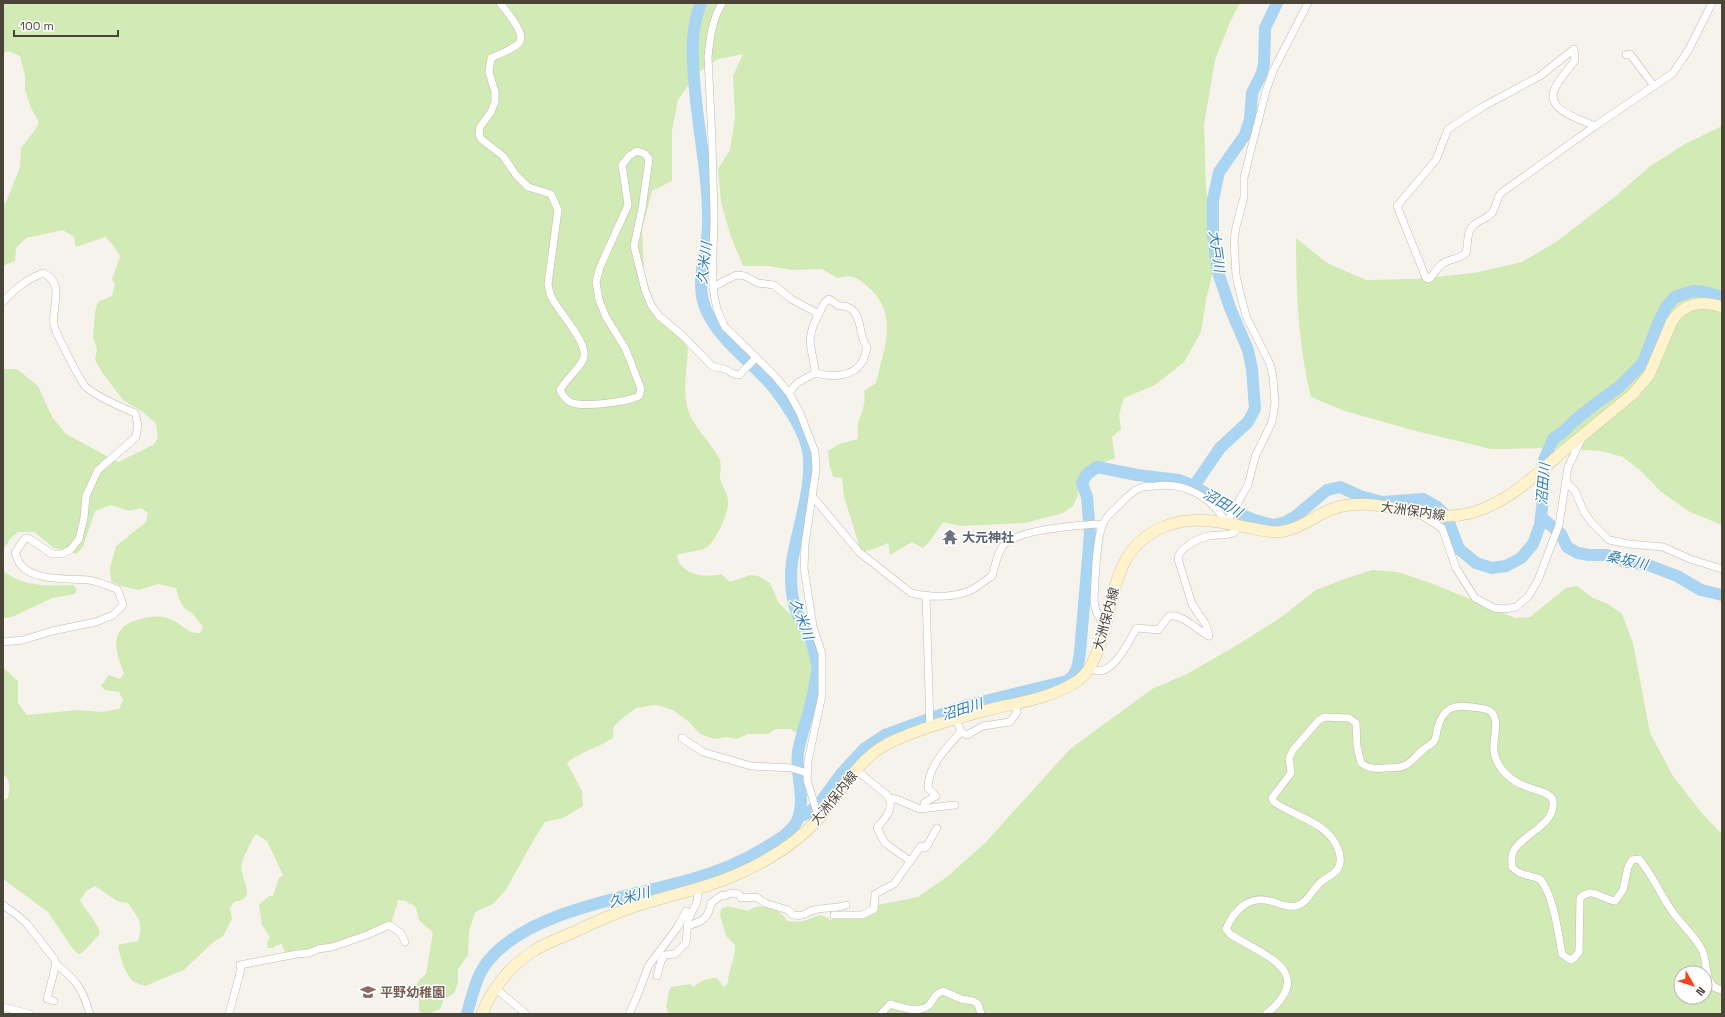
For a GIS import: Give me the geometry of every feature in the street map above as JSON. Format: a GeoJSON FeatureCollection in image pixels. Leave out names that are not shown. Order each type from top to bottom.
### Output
{"type":"FeatureCollection","features":[{"type":"Feature","properties":{"kind":"main road","name":"大洲保内線"},"geometry":{"type":"LineString","coordinates":[[482,1014],[495,988],[520,960],[537,948],[632,907],[722,881],[764,862],[804,833],[856,770],[876,750],[930,726],[1016,704],[1067,687],[1079,681],[1090,668],[1101,642],[1116,580],[1122,564],[1142,540],[1156,530],[1185,520],[1228,519],[1240,526],[1268,532],[1282,532],[1296,528],[1329,510],[1344,505],[1359,504],[1419,514],[1451,516],[1487,507],[1515,491],[1633,394],[1649,375],[1672,321],[1677,314],[1690,305],[1699,303],[1714,304],[1722,307]]}},
{"type":"Feature","properties":{"kind":"street"},"geometry":{"type":"LineString","coordinates":[[500,3],[521,32],[521,40],[518,44],[491,58],[489,72],[495,92],[495,102],[491,112],[480,126],[479,134],[482,139],[503,156],[516,175],[528,187],[551,194],[558,210],[548,284],[550,295],[581,343],[584,351],[584,359],[560,390],[563,396],[570,402],[583,404],[623,401],[639,396],[640,389],[630,360],[625,348],[606,317],[599,300],[596,282],[600,267],[628,205],[622,165],[629,156],[637,151],[645,154],[649,159],[642,209],[634,246],[645,290],[651,305],[659,316],[683,336],[712,366],[718,369],[723,368],[733,375],[739,375],[755,359]]}},
{"type":"Feature","properties":{"kind":"street"},"geometry":{"type":"LineString","coordinates":[[722,3],[717,12],[711,33],[708,57],[715,221],[712,261],[713,287],[721,319],[725,327],[789,393],[800,414],[815,452],[816,470],[805,544],[804,568],[813,626],[822,654],[822,695],[808,761],[807,773],[807,780],[818,817]]}},
{"type":"Feature","properties":{"kind":"street"},"geometry":{"type":"LineString","coordinates":[[813,497],[859,552],[911,593],[926,595],[948,595],[969,591],[992,576],[998,554],[1008,541],[1035,531],[1099,524],[1139,488],[1165,484],[1182,486],[1194,491],[1212,504],[1228,519],[1248,485],[1258,450],[1272,422],[1275,403],[1273,377],[1270,364],[1246,316],[1239,289],[1236,275],[1234,240],[1236,227],[1244,197],[1244,178],[1266,91],[1273,71],[1308,3]]}},
{"type":"Feature","properties":{"kind":"street"},"geometry":{"type":"LineString","coordinates":[[1595,126],[1560,110],[1553,102],[1552,94],[1575,60],[1574,49],[1540,76],[1484,106],[1448,129],[1436,160],[1397,206],[1426,278],[1429,279],[1443,263],[1462,257],[1466,253],[1468,232],[1477,222],[1483,220],[1493,212],[1498,198],[1502,193],[1595,126],[1673,73],[1680,64],[1712,3]]}},
{"type":"Feature","properties":{"kind":"street"},"geometry":{"type":"LineString","coordinates":[[1626,55],[1630,54],[1654,86]]}},
{"type":"Feature","properties":{"kind":"street"},"geometry":{"type":"LineString","coordinates":[[3,302],[18,286],[31,278],[43,273],[50,276],[54,281],[56,294],[54,325],[62,345],[86,387],[121,407],[135,413],[138,425],[136,437],[98,470],[86,496],[84,518],[79,539],[70,550],[62,554],[52,554],[25,538],[15,553],[20,564],[28,571],[41,576],[57,579],[89,580],[117,590],[123,605],[113,615],[96,622],[52,631],[23,640],[3,642]]}},
{"type":"Feature","properties":{"kind":"street"},"geometry":{"type":"LineString","coordinates":[[713,287],[736,275],[745,276],[758,283],[774,285],[791,299],[819,314]]}},
{"type":"Feature","properties":{"kind":"street"},"geometry":{"type":"LineString","coordinates":[[789,393],[797,383],[815,373],[839,376],[853,371],[862,363],[867,347],[864,344],[862,327],[857,316],[851,309],[845,306],[839,306],[829,299],[825,302],[810,336],[810,347],[814,358],[815,373]]}},
{"type":"Feature","properties":{"kind":"street"},"geometry":{"type":"LineString","coordinates":[[1419,514],[1442,528],[1456,568],[1476,598],[1494,608],[1505,610],[1516,607],[1528,597],[1538,580],[1559,525],[1568,467],[1584,434]]}},
{"type":"Feature","properties":{"kind":"street"},"geometry":{"type":"LineString","coordinates":[[1566,482],[1575,490],[1584,512],[1591,522],[1609,540],[1629,544],[1663,547],[1690,559],[1722,569]]}},
{"type":"Feature","properties":{"kind":"street"},"geometry":{"type":"LineString","coordinates":[[1099,524],[1094,600],[1095,608],[1100,619],[1106,624]]}},
{"type":"Feature","properties":{"kind":"street"},"geometry":{"type":"LineString","coordinates":[[1090,668],[1094,671],[1101,671],[1112,665],[1123,652],[1136,629],[1158,630],[1169,616],[1174,615],[1180,617],[1209,636],[1206,625],[1192,604],[1178,559],[1178,554],[1184,548],[1208,536],[1234,532],[1240,526]]}},
{"type":"Feature","properties":{"kind":"street"},"geometry":{"type":"LineString","coordinates":[[926,595],[928,711],[930,726]]}},
{"type":"Feature","properties":{"kind":"street"},"geometry":{"type":"LineString","coordinates":[[956,719],[960,731],[967,736],[984,726],[1010,722],[1017,712],[1016,704]]}},
{"type":"Feature","properties":{"kind":"street"},"geometry":{"type":"LineString","coordinates":[[1266,1014],[1281,1000],[1287,990],[1288,978],[1285,971],[1270,957],[1230,934],[1226,929],[1242,905],[1253,900],[1260,899],[1290,907],[1299,905],[1318,885],[1337,870],[1340,862],[1340,855],[1337,845],[1324,830],[1274,802],[1272,798],[1291,773],[1289,758],[1293,750],[1318,721],[1324,717],[1349,718],[1356,723],[1357,746],[1361,763],[1367,768],[1375,769],[1403,767],[1409,765],[1425,748],[1433,743],[1441,718],[1451,708],[1457,706],[1468,706],[1489,710],[1494,715],[1495,722],[1494,752],[1504,771],[1520,784],[1546,793],[1553,801],[1546,822],[1517,846],[1513,852],[1512,867],[1516,872],[1525,876],[1540,879],[1544,884],[1553,913],[1562,954],[1570,960],[1579,952],[1580,898],[1585,893],[1591,892],[1606,900],[1615,901],[1623,890],[1628,867],[1632,860],[1639,860],[1647,869],[1671,910],[1691,933],[1702,950],[1706,962],[1708,980],[1713,986],[1722,990]]}},
{"type":"Feature","properties":{"kind":"street"},"geometry":{"type":"LineString","coordinates":[[924,808],[924,803],[936,796],[935,793],[928,788],[931,771],[947,746],[960,731]]}},
{"type":"Feature","properties":{"kind":"street"},"geometry":{"type":"LineString","coordinates":[[682,738],[703,752],[751,766],[791,768],[807,773]]}},
{"type":"Feature","properties":{"kind":"street"},"geometry":{"type":"LineString","coordinates":[[856,770],[889,798],[896,799],[918,809],[955,805]]}},
{"type":"Feature","properties":{"kind":"street"},"geometry":{"type":"LineString","coordinates":[[889,798],[891,806],[888,814],[877,828],[885,843],[910,861]]}},
{"type":"Feature","properties":{"kind":"street"},"geometry":{"type":"LineString","coordinates":[[834,915],[862,915],[874,909],[875,894],[894,884],[921,846],[925,848],[938,828]]}},
{"type":"Feature","properties":{"kind":"street"},"geometry":{"type":"LineString","coordinates":[[657,976],[661,960],[665,955],[675,954],[686,942],[689,916],[697,902],[698,889]]}},
{"type":"Feature","properties":{"kind":"street"},"geometry":{"type":"LineString","coordinates":[[687,926],[699,923],[710,911],[711,903],[719,896],[724,896],[731,893],[739,894],[741,898],[756,896],[765,903],[785,909],[790,911],[793,915],[799,916],[809,914],[812,910],[834,909],[846,904]]}},
{"type":"Feature","properties":{"kind":"street"},"geometry":{"type":"LineString","coordinates":[[3,905],[27,924],[52,955],[56,964],[75,979],[81,988],[90,1014]]}},
{"type":"Feature","properties":{"kind":"street"},"geometry":{"type":"LineString","coordinates":[[629,1014],[636,1001],[649,965],[677,928],[686,911]]}},
{"type":"Feature","properties":{"kind":"street"},"geometry":{"type":"LineString","coordinates":[[229,1014],[241,969],[240,965],[297,954],[310,953],[318,949],[332,947],[367,935],[389,925],[401,933],[405,942]]}},
{"type":"Feature","properties":{"kind":"street"},"geometry":{"type":"LineString","coordinates":[[54,1001],[47,1000],[56,964]]}},
{"type":"Feature","properties":{"kind":"street"},"geometry":{"type":"LineString","coordinates":[[495,988],[526,1014]]}},
{"type":"Feature","properties":{"kind":"street"},"geometry":{"type":"LineString","coordinates":[[881,1014],[890,1004],[907,1009],[926,1008],[938,992],[943,991],[978,1004],[981,1014]]}},
{"type":"Feature","properties":{"kind":"street"},"geometry":{"type":"LineString","coordinates":[[3,1007],[30,1014]]}},
{"type":"Feature","properties":{"kind":"green space"},"geometry":{"type":"Polygon","coordinates":[[[3,3],[1240,3],[1230,22],[1215,60],[1204,125],[1206,188],[1213,230],[1215,262],[1206,300],[1201,332],[1184,362],[1155,385],[1124,398],[1119,414],[1121,429],[1112,437],[1115,458],[1089,468],[1079,481],[1078,495],[1073,506],[1063,513],[1025,523],[960,526],[943,522],[930,541],[923,548],[912,542],[890,555],[888,543],[874,549],[861,552],[844,496],[842,478],[833,477],[829,463],[828,451],[839,444],[858,439],[858,424],[863,409],[865,395],[864,391],[876,383],[883,357],[887,332],[883,308],[877,296],[860,280],[854,277],[837,278],[822,269],[792,270],[769,266],[743,266],[730,234],[721,202],[718,169],[730,150],[735,118],[733,76],[743,54],[718,59],[695,75],[678,100],[672,131],[672,181],[652,191],[642,230],[644,273],[655,305],[688,348],[685,385],[687,406],[692,420],[719,458],[721,464],[720,479],[728,502],[723,523],[712,542],[704,549],[677,555],[680,564],[694,574],[711,576],[721,574],[730,582],[750,575],[758,576],[770,583],[779,603],[802,629],[801,634],[808,648],[813,685],[811,700],[801,720],[800,730],[794,732],[791,729],[775,729],[768,734],[748,734],[737,739],[727,737],[714,739],[700,734],[689,722],[673,710],[656,705],[636,708],[624,717],[614,726],[613,738],[578,755],[567,763],[582,791],[583,806],[563,818],[545,822],[505,891],[493,904],[475,912],[469,931],[468,955],[458,969],[458,983],[454,993],[443,1001],[440,1009],[427,1013],[419,1011],[419,998],[415,988],[419,980],[426,974],[433,932],[420,921],[415,906],[406,901],[398,900],[392,923],[381,925],[338,943],[285,953],[282,944],[273,948],[268,948],[267,943],[270,937],[262,925],[259,905],[269,896],[273,896],[279,878],[283,875],[267,841],[256,834],[242,863],[247,892],[246,896],[242,900],[234,902],[230,908],[232,919],[223,936],[211,944],[184,970],[145,986],[133,981],[128,975],[123,964],[118,945],[138,941],[140,935],[139,921],[128,903],[117,901],[95,886],[86,891],[80,901],[95,922],[100,934],[82,953],[78,954],[48,912],[3,879],[3,800],[8,798],[9,782],[3,774],[3,670],[5,669],[18,681],[18,703],[27,715],[78,710],[102,712],[119,709],[123,700],[119,692],[105,690],[101,686],[109,675],[120,679],[124,673],[116,648],[119,634],[123,628],[140,619],[157,616],[172,620],[195,633],[200,633],[203,627],[193,614],[184,608],[179,599],[176,588],[158,584],[139,590],[121,586],[111,581],[110,568],[116,546],[146,522],[148,513],[141,508],[129,511],[111,505],[95,511],[83,547],[76,554],[54,548],[34,532],[18,532],[10,539],[3,551],[3,369],[17,369],[38,386],[52,417],[66,434],[118,462],[153,445],[158,438],[156,424],[142,411],[124,401],[103,374],[95,360],[97,349],[93,338],[95,312],[98,302],[112,296],[115,284],[112,280],[120,256],[113,245],[105,237],[76,247],[74,237],[63,230],[26,238],[16,248],[15,261],[3,266],[3,206],[7,200],[20,167],[21,148],[35,130],[39,122],[31,108],[25,90],[25,76],[20,56],[8,51],[3,54],[3,3]]]}},
{"type":"Feature","properties":{"kind":"green space"},"geometry":{"type":"Polygon","coordinates":[[[1722,126],[1722,525],[1688,511],[1660,491],[1642,472],[1623,457],[1601,451],[1550,448],[1491,449],[1412,430],[1345,411],[1311,397],[1303,358],[1299,318],[1296,238],[1327,263],[1366,280],[1415,279],[1474,273],[1522,262],[1556,242],[1617,195],[1649,167],[1685,144],[1722,126]]]}},
{"type":"Feature","properties":{"kind":"green space"},"geometry":{"type":"Polygon","coordinates":[[[1372,570],[1398,572],[1436,585],[1515,618],[1530,617],[1566,588],[1577,586],[1593,598],[1608,604],[1622,614],[1633,643],[1650,733],[1673,776],[1701,812],[1722,834],[1722,1014],[668,1013],[666,1005],[671,987],[690,984],[694,987],[702,981],[714,978],[717,978],[724,987],[728,983],[735,945],[726,936],[720,915],[721,909],[728,906],[747,911],[756,907],[765,907],[782,914],[787,921],[802,921],[819,916],[824,916],[831,920],[839,917],[873,913],[878,905],[918,897],[948,876],[985,843],[1070,749],[1152,689],[1187,674],[1234,647],[1280,618],[1316,590],[1372,570]]]}},
{"type":"Feature","properties":{"kind":"green space"},"geometry":{"type":"Polygon","coordinates":[[[3,571],[28,583],[45,585],[73,585],[77,589],[75,594],[52,598],[12,617],[3,618],[3,571]]]}},
{"type":"Feature","properties":{"kind":"waterway","name":"久米川"},"geometry":{"type":"LineString","coordinates":[[467,1014],[477,980],[488,961],[506,944],[529,929],[554,917],[582,908],[611,899],[692,879],[712,873],[741,861],[773,843],[791,830],[797,821],[801,808],[801,792],[797,760],[802,735],[812,702],[817,668],[809,632],[798,615],[795,607],[792,595],[791,574],[794,548],[808,486],[809,456],[804,436],[783,400],[774,388],[729,343],[713,323],[703,301],[701,279],[707,235],[708,206],[693,68],[695,22],[701,3]]}},
{"type":"Feature","properties":{"kind":"waterway","name":"大戸川"},"geometry":{"type":"LineString","coordinates":[[1194,486],[1220,448],[1248,422],[1255,409],[1252,369],[1248,350],[1230,308],[1218,272],[1213,236],[1213,200],[1219,172],[1245,135],[1250,119],[1252,93],[1262,73],[1264,64],[1265,28],[1277,3]]}},
{"type":"Feature","properties":{"kind":"waterway","name":"沼田川"},"geometry":{"type":"LineString","coordinates":[[799,817],[807,814],[820,803],[841,774],[864,749],[885,735],[965,706],[1067,681],[1071,678],[1079,661],[1090,534],[1087,497],[1082,483],[1087,474],[1097,467],[1137,475],[1179,480],[1194,486],[1238,513],[1254,520],[1273,525],[1284,523],[1296,516],[1327,490],[1340,487],[1360,496],[1382,502],[1423,499],[1437,507],[1447,517],[1459,549],[1476,563],[1492,568],[1506,566],[1521,558],[1533,544],[1540,525],[1543,500],[1544,460],[1553,439],[1563,432],[1575,420],[1619,387],[1643,363],[1659,321],[1666,307],[1675,297],[1693,291],[1705,292],[1722,297]]}},
{"type":"Feature","properties":{"kind":"waterway","name":"桑坂川"},"geometry":{"type":"LineString","coordinates":[[1541,517],[1561,534],[1567,547],[1578,553],[1589,555],[1607,555],[1622,561],[1648,565],[1677,576],[1701,590],[1722,595]]}},
{"type":"Feature","properties":{"kind":"place","name":"大元神社"},"geometry":{"type":"Point","coordinates":[950,537]}},
{"type":"Feature","properties":{"kind":"place","name":"平野幼稚園"},"geometry":{"type":"Point","coordinates":[368,992]}}]}
